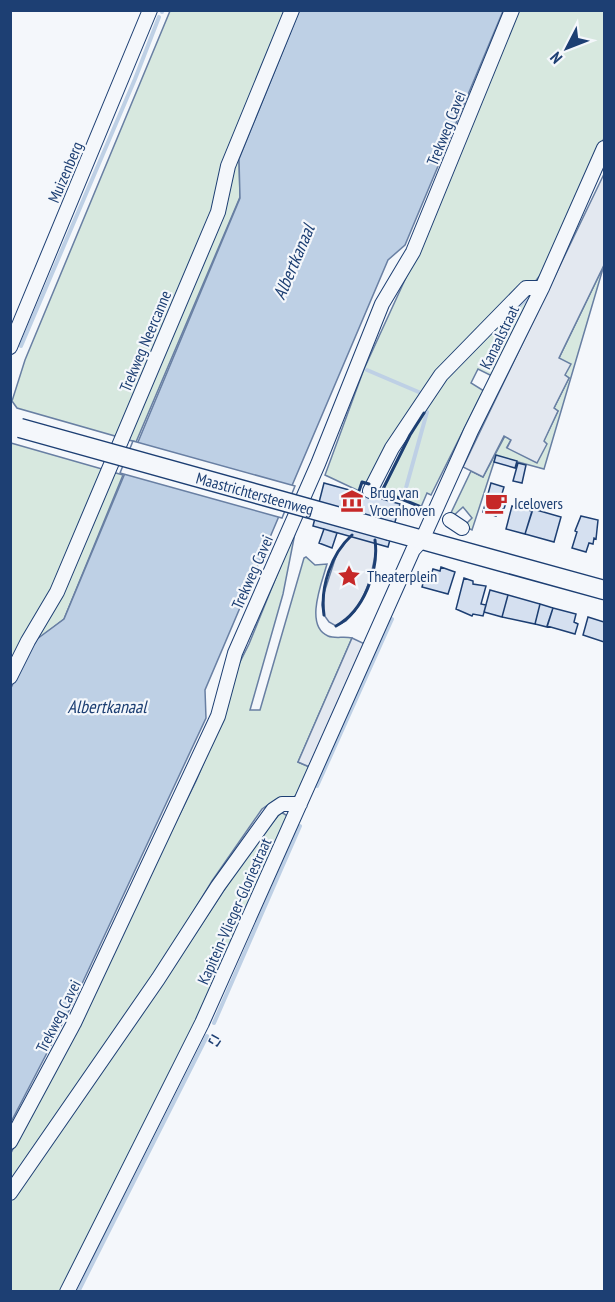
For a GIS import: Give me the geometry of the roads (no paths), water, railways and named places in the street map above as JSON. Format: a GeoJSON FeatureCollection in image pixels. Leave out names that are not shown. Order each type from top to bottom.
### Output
{"type":"FeatureCollection","features":[{"type":"Feature","properties":{"kind":"main road","name":"Maastrichtersteenweg"},"geometry":{"type":"LineString","coordinates":[[15,426],[604,590]]}},
{"type":"Feature","properties":{"kind":"street","name":"Muizenberg"},"geometry":{"type":"LineString","coordinates":[[10,347],[150,10]]}},
{"type":"Feature","properties":{"kind":"street","name":"Trekweg Neercanne"},"geometry":{"type":"LineString","coordinates":[[10,677],[57,592],[214,223],[228,166],[292,10]]}},
{"type":"Feature","properties":{"kind":"street","name":"Trekweg Cavei"},"geometry":{"type":"LineString","coordinates":[[10,1142],[74,1023],[218,716],[235,653],[318,464],[382,304],[413,252],[512,10]]}},
{"type":"Feature","properties":{"kind":"street","name":"Kanaalstraat"},"geometry":{"type":"LineString","coordinates":[[422,540],[471,431],[542,288],[604,148]]}},
{"type":"Feature","properties":{"kind":"street"},"geometry":{"type":"LineString","coordinates":[[370,491],[392,448],[441,375],[526,288],[542,288]]}},
{"type":"Feature","properties":{"kind":"street"},"geometry":{"type":"LineString","coordinates":[[450,520],[462,528]]}},
{"type":"Feature","properties":{"kind":"street","name":"Kapitein-Vlieger-Gloriestraat"},"geometry":{"type":"LineString","coordinates":[[67,1292],[202,1023],[413,550],[422,540]]}},
{"type":"Feature","properties":{"kind":"street"},"geometry":{"type":"LineString","coordinates":[[10,1192],[158,979],[218,886],[273,810],[282,804],[300,804]]}},
{"type":"Feature","properties":{"kind":"water","name":"Albertkanaal"},"geometry":{"type":"Polygon","coordinates":[[[299,11],[503,11],[405,245],[388,260],[205,690],[206,718],[73,1003],[11,1122],[10,690],[33,642],[64,619],[240,198],[239,159],[299,11]]]}},
{"type":"Feature","properties":{"kind":"waterway"},"geometry":{"type":"LineString","coordinates":[[21,346],[135,79],[159,17]]}},
{"type":"Feature","properties":{"kind":"waterway"},"geometry":{"type":"LineString","coordinates":[[508,315],[528,298]]}},
{"type":"Feature","properties":{"kind":"waterway"},"geometry":{"type":"LineString","coordinates":[[367,370],[421,393]]}},
{"type":"Feature","properties":{"kind":"waterway"},"geometry":{"type":"LineString","coordinates":[[404,495],[427,412]]}},
{"type":"Feature","properties":{"kind":"waterway"},"geometry":{"type":"LineString","coordinates":[[317,786],[392,619]]}},
{"type":"Feature","properties":{"kind":"waterway"},"geometry":{"type":"LineString","coordinates":[[214,1023],[300,826]]}},
{"type":"Feature","properties":{"kind":"waterway"},"geometry":{"type":"LineString","coordinates":[[78,1292],[207,1036]]}},
{"type":"Feature","properties":{"kind":"place","name":"Brug van Vroenhoven"},"geometry":{"type":"Point","coordinates":[352,501]}},
{"type":"Feature","properties":{"kind":"place","name":"Icelovers"},"geometry":{"type":"Point","coordinates":[496,503]}},
{"type":"Feature","properties":{"kind":"place","name":"Theaterplein"},"geometry":{"type":"Point","coordinates":[349,576]}}]}
